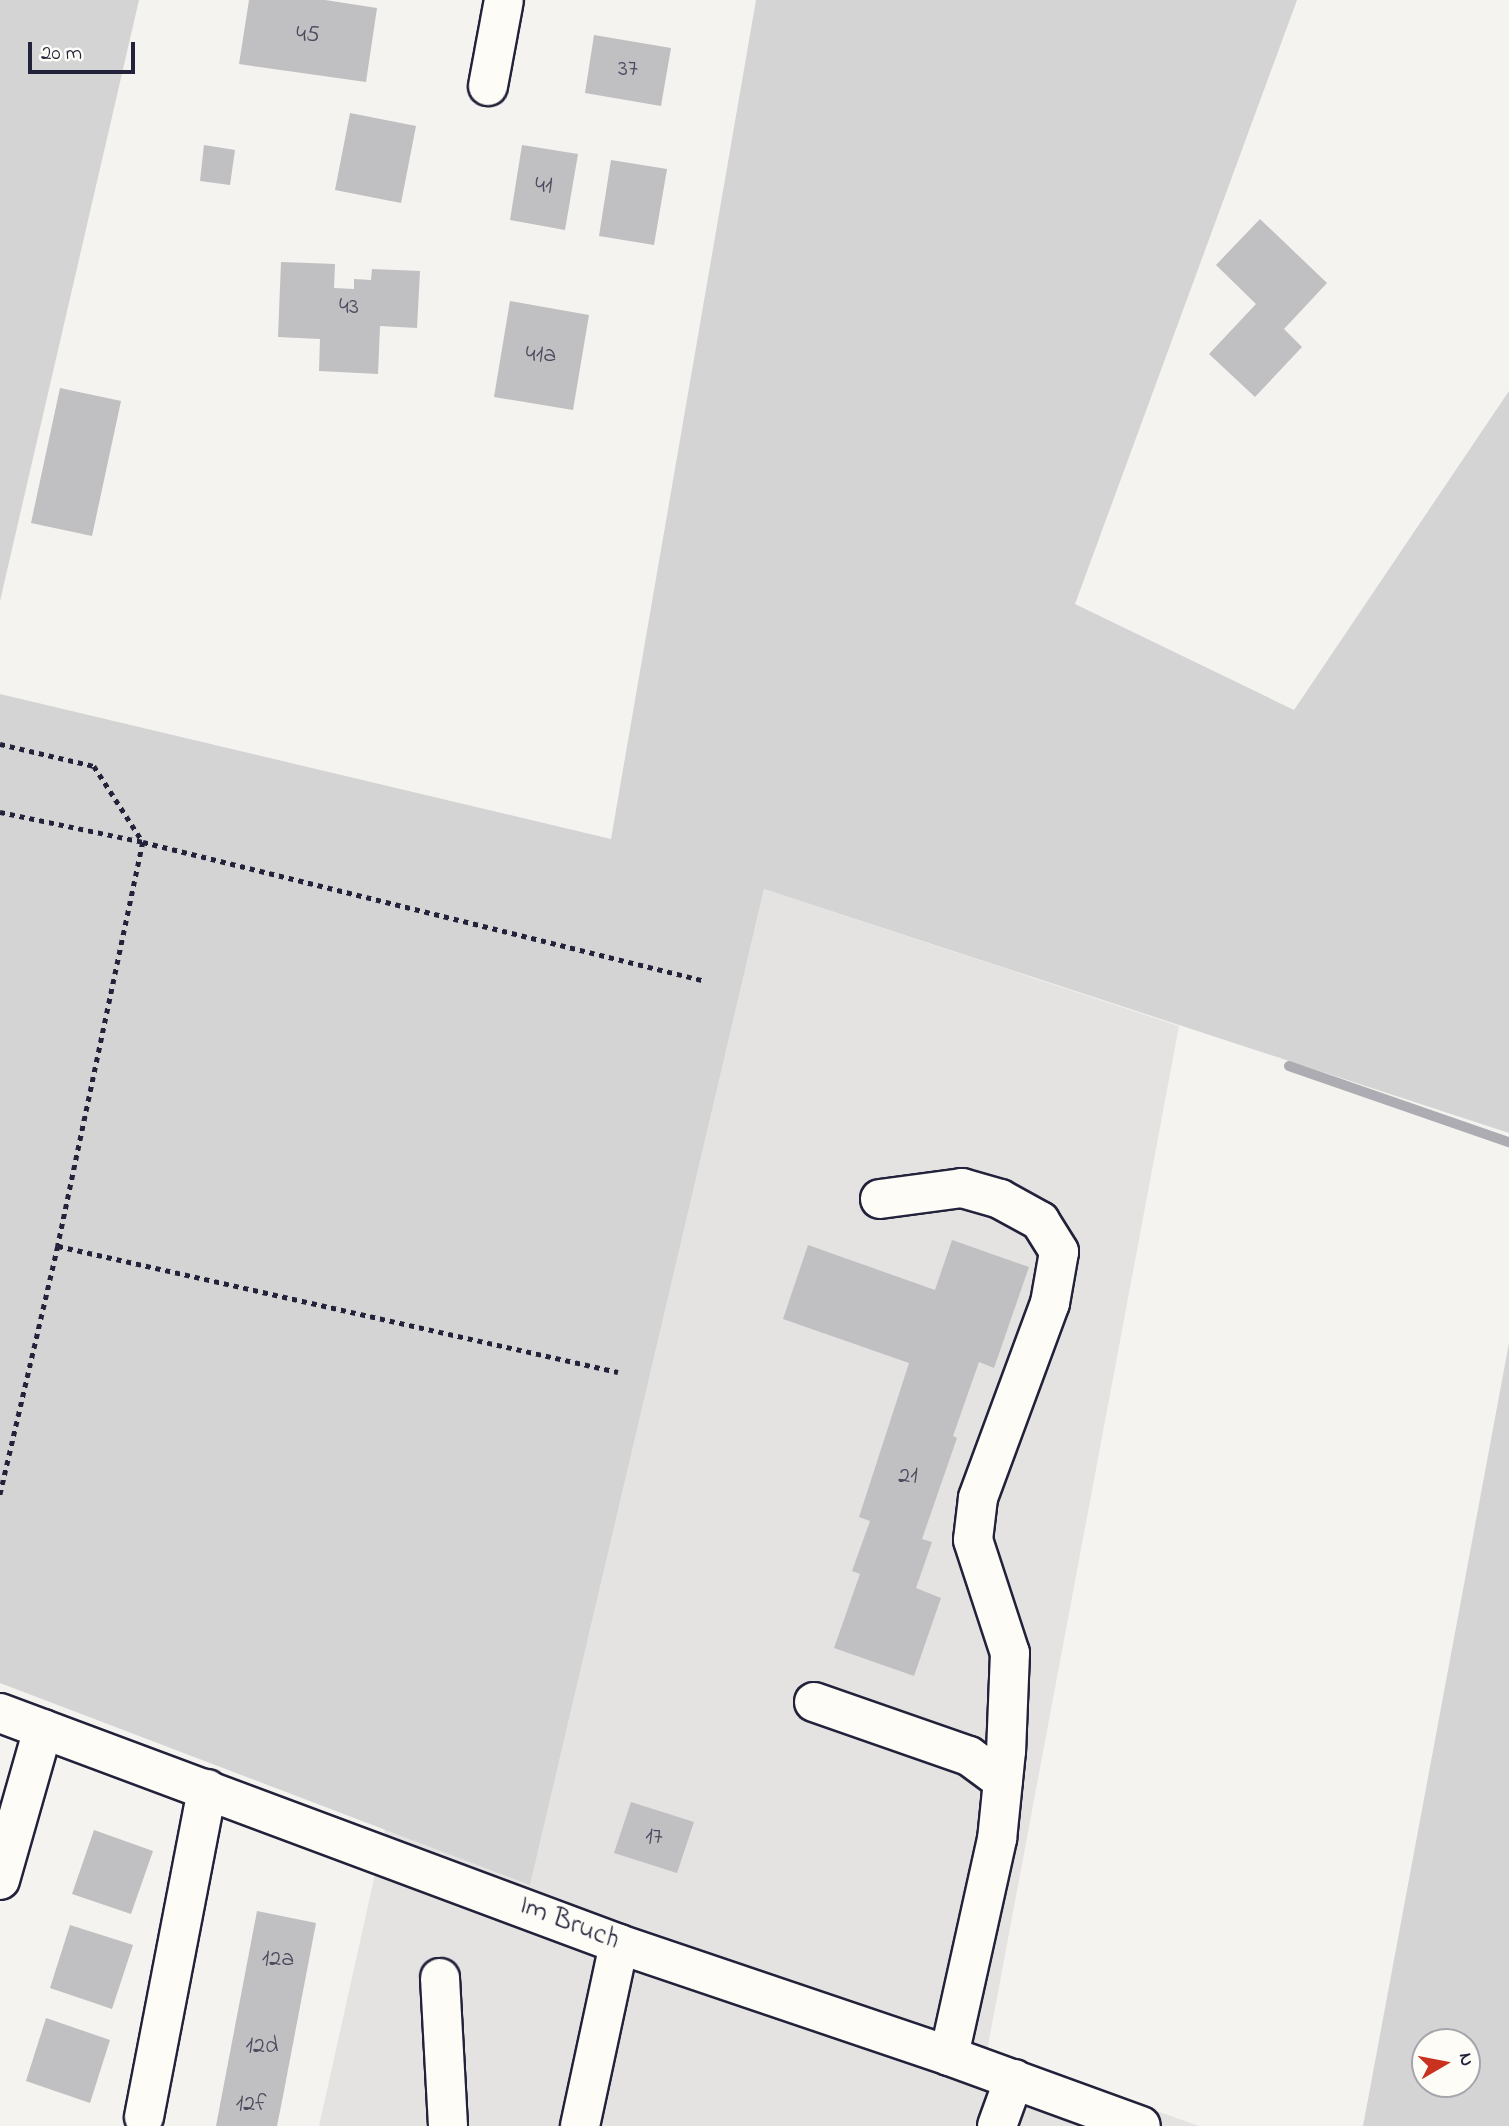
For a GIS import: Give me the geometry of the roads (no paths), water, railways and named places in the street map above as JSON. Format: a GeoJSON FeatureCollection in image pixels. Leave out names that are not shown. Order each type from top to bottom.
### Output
{"type":"FeatureCollection","features":[{"type":"Feature","properties":{"kind":"street"},"geometry":{"type":"LineString","coordinates":[[488,86],[504,0]]}},
{"type":"Feature","properties":{"kind":"street"},"geometry":{"type":"LineString","coordinates":[[880,1199],[962,1188],[1000,1199],[1040,1221],[1059,1252],[1050,1303],[978,1498],[973,1540],[1010,1653],[1003,1781],[996,1839],[949,2056]]}},
{"type":"Feature","properties":{"kind":"street"},"geometry":{"type":"LineString","coordinates":[[814,1702],[969,1756],[1003,1781]]}},
{"type":"Feature","properties":{"kind":"street","name":"Im Bruch"},"geometry":{"type":"LineString","coordinates":[[0,1713],[620,1944],[949,2056],[1141,2126]]}},
{"type":"Feature","properties":{"kind":"street"},"geometry":{"type":"LineString","coordinates":[[0,1880],[43,1729]]}},
{"type":"Feature","properties":{"kind":"street"},"geometry":{"type":"LineString","coordinates":[[144,2117],[207,1789]]}},
{"type":"Feature","properties":{"kind":"street"},"geometry":{"type":"LineString","coordinates":[[580,2126],[620,1944]]}},
{"type":"Feature","properties":{"kind":"street"},"geometry":{"type":"LineString","coordinates":[[440,1978],[448,2126]]}},
{"type":"Feature","properties":{"kind":"street"},"geometry":{"type":"LineString","coordinates":[[997,2126],[1014,2079]]}},
{"type":"Feature","properties":{"kind":"waterway"},"geometry":{"type":"LineString","coordinates":[[1289,1066],[1509,1142]]}}]}
